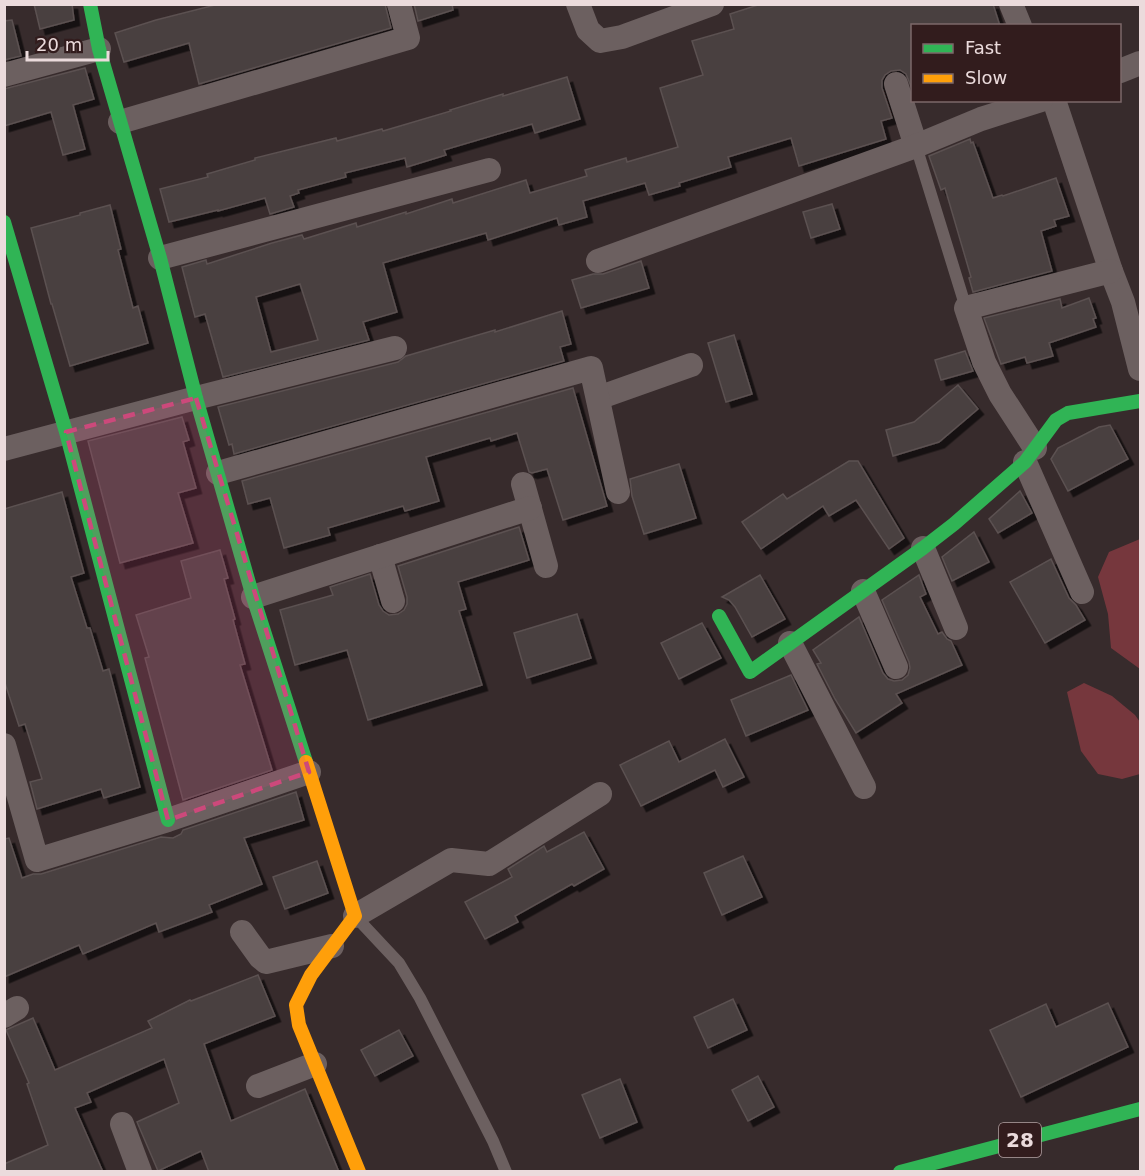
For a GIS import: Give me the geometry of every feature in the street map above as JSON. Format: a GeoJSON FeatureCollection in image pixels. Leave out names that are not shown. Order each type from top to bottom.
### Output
{"type":"FeatureCollection","features":[{"type":"Feature","properties":{"kind":"street"},"geometry":{"type":"LineString","coordinates":[[90,4],[99,49],[160,258],[196,398],[253,597],[355,916]]}},
{"type":"Feature","properties":{"kind":"street"},"geometry":{"type":"LineString","coordinates":[[120,122],[408,38],[399,4]]}},
{"type":"Feature","properties":{"kind":"street"},"geometry":{"type":"LineString","coordinates":[[578,4],[588,30],[600,41],[622,37],[712,4]]}},
{"type":"Feature","properties":{"kind":"street"},"geometry":{"type":"LineString","coordinates":[[1011,4],[1019,24]]}},
{"type":"Feature","properties":{"kind":"street"},"geometry":{"type":"LineString","coordinates":[[4,75],[99,49]]}},
{"type":"Feature","properties":{"kind":"street"},"geometry":{"type":"LineString","coordinates":[[1121,70],[1140,63]]}},
{"type":"Feature","properties":{"kind":"street"},"geometry":{"type":"LineString","coordinates":[[896,84],[916,146]]}},
{"type":"Feature","properties":{"kind":"street"},"geometry":{"type":"LineString","coordinates":[[598,261],[916,146],[981,119],[1035,102]]}},
{"type":"Feature","properties":{"kind":"street"},"geometry":{"type":"LineString","coordinates":[[1055,102],[1123,302],[1140,369]]}},
{"type":"Feature","properties":{"kind":"street"},"geometry":{"type":"LineString","coordinates":[[160,258],[489,170]]}},
{"type":"Feature","properties":{"kind":"street"},"geometry":{"type":"LineString","coordinates":[[4,222],[66,432],[168,820]]}},
{"type":"Feature","properties":{"kind":"street"},"geometry":{"type":"LineString","coordinates":[[1083,592],[1030,455],[984,362],[966,308],[1111,271]]}},
{"type":"Feature","properties":{"kind":"street"},"geometry":{"type":"LineString","coordinates":[[4,449],[395,348]]}},
{"type":"Feature","properties":{"kind":"street"},"geometry":{"type":"LineString","coordinates":[[598,398],[692,365]]}},
{"type":"Feature","properties":{"kind":"street"},"geometry":{"type":"LineString","coordinates":[[218,473],[591,368],[618,492]]}},
{"type":"Feature","properties":{"kind":"street"},"geometry":{"type":"LineString","coordinates":[[719,616],[750,672],[954,524],[1030,455],[1056,420],[1068,413],[1140,401]]}},
{"type":"Feature","properties":{"kind":"street"},"geometry":{"type":"LineString","coordinates":[[523,484],[546,566]]}},
{"type":"Feature","properties":{"kind":"street"},"geometry":{"type":"LineString","coordinates":[[253,597],[530,508]]}},
{"type":"Feature","properties":{"kind":"street"},"geometry":{"type":"LineString","coordinates":[[923,548],[956,628]]}},
{"type":"Feature","properties":{"kind":"street"},"geometry":{"type":"LineString","coordinates":[[380,556],[393,601]]}},
{"type":"Feature","properties":{"kind":"street"},"geometry":{"type":"LineString","coordinates":[[863,591],[896,667]]}},
{"type":"Feature","properties":{"kind":"street"},"geometry":{"type":"LineString","coordinates":[[790,643],[864,787]]}},
{"type":"Feature","properties":{"kind":"street"},"geometry":{"type":"LineString","coordinates":[[4,745],[37,860],[168,820],[309,772]]}},
{"type":"Feature","properties":{"kind":"street"},"geometry":{"type":"LineString","coordinates":[[359,1172],[299,1025],[296,1005],[311,975],[355,916],[451,860],[489,864],[600,794]]}},
{"type":"Feature","properties":{"kind":"street"},"geometry":{"type":"LineString","coordinates":[[242,932],[266,962],[332,946]]}},
{"type":"Feature","properties":{"kind":"street"},"geometry":{"type":"LineString","coordinates":[[258,1086],[315,1064]]}},
{"type":"Feature","properties":{"kind":"street","name":"28"},"geometry":{"type":"LineString","coordinates":[[900,1172],[1140,1109]]}},
{"type":"Feature","properties":{"kind":"street"},"geometry":{"type":"LineString","coordinates":[[122,1124],[140,1172]]}},
{"type":"Feature","properties":{"kind":"lane"},"geometry":{"type":"LineString","coordinates":[[916,146],[966,308]]}},
{"type":"Feature","properties":{"kind":"lane"},"geometry":{"type":"LineString","coordinates":[[355,916],[399,963],[420,998],[507,1172]]}},
{"type":"Feature","properties":{"kind":"highlighted area"},"geometry":{"type":"Polygon","coordinates":[[[196,398],[309,772],[168,820],[66,432],[196,398]]]}},
{"type":"Feature","properties":{"kind":"shaded area"},"geometry":{"type":"Polygon","coordinates":[[[1140,539],[1140,669],[1111,648],[1108,614],[1098,577],[1109,552],[1140,539]]]}},
{"type":"Feature","properties":{"kind":"shaded area"},"geometry":{"type":"Polygon","coordinates":[[[1084,683],[1112,696],[1140,722],[1140,774],[1122,779],[1098,774],[1081,751],[1067,692],[1084,683]]]}},
{"type":"Feature","properties":{"kind":"building"},"geometry":{"type":"Polygon","coordinates":[[[34,4],[72,4],[74,20],[40,29],[34,4]]]}},
{"type":"Feature","properties":{"kind":"building"},"geometry":{"type":"Polygon","coordinates":[[[219,4],[385,4],[391,28],[199,84],[189,43],[124,62],[115,33],[219,4]]]}},
{"type":"Feature","properties":{"kind":"building"},"geometry":{"type":"Polygon","coordinates":[[[414,4],[452,4],[453,10],[418,21],[414,4]]]}},
{"type":"Feature","properties":{"kind":"building"},"geometry":{"type":"Polygon","coordinates":[[[761,4],[993,4],[999,24],[911,24],[911,86],[906,74],[900,70],[891,71],[882,80],[882,88],[892,118],[881,121],[886,139],[799,166],[791,138],[728,157],[731,167],[679,183],[680,186],[649,195],[645,183],[583,201],[587,217],[559,225],[557,218],[488,240],[486,233],[383,263],[397,312],[363,322],[369,340],[223,377],[205,314],[195,317],[182,267],[206,260],[207,264],[302,235],[304,239],[356,223],[357,227],[452,199],[453,203],[526,180],[530,193],[587,176],[585,170],[626,158],[627,162],[678,147],[660,88],[703,75],[692,41],[734,29],[730,14],[761,4]],[[300,284],[256,297],[271,352],[318,340],[300,284]]]}},
{"type":"Feature","properties":{"kind":"building"},"geometry":{"type":"Polygon","coordinates":[[[12,20],[21,56],[4,60],[4,21],[12,20]]]}},
{"type":"Feature","properties":{"kind":"building"},"geometry":{"type":"Polygon","coordinates":[[[85,68],[94,99],[73,105],[85,149],[63,155],[51,112],[4,126],[4,89],[85,68]]]}},
{"type":"Feature","properties":{"kind":"building"},"geometry":{"type":"Polygon","coordinates":[[[567,77],[580,119],[535,133],[532,124],[444,150],[446,155],[407,167],[405,158],[345,173],[346,177],[298,190],[299,193],[290,196],[294,207],[270,214],[265,198],[169,222],[160,189],[208,177],[207,174],[255,160],[255,158],[336,138],[337,141],[382,129],[383,131],[567,77]]]}},
{"type":"Feature","properties":{"kind":"building"},"geometry":{"type":"Polygon","coordinates":[[[970,139],[993,198],[1056,178],[1069,216],[1054,220],[1056,226],[1041,231],[1052,271],[973,292],[969,278],[971,277],[945,188],[941,190],[929,156],[970,139]]]}},
{"type":"Feature","properties":{"kind":"building"},"geometry":{"type":"Polygon","coordinates":[[[832,204],[840,229],[811,238],[803,212],[832,204]]]}},
{"type":"Feature","properties":{"kind":"building"},"geometry":{"type":"Polygon","coordinates":[[[110,205],[121,249],[118,250],[133,308],[138,306],[148,343],[70,366],[31,228],[110,205]]]}},
{"type":"Feature","properties":{"kind":"building"},"geometry":{"type":"Polygon","coordinates":[[[641,261],[649,288],[581,308],[572,280],[593,274],[603,274],[641,261]]]}},
{"type":"Feature","properties":{"kind":"building"},"geometry":{"type":"Polygon","coordinates":[[[1089,298],[1096,318],[1093,319],[1096,327],[1049,343],[1053,356],[1027,363],[1025,357],[1001,364],[984,318],[1060,299],[1062,308],[1089,298]]]}},
{"type":"Feature","properties":{"kind":"building"},"geometry":{"type":"Polygon","coordinates":[[[562,311],[571,344],[560,347],[564,361],[234,454],[232,444],[229,445],[218,407],[398,362],[406,356],[562,311]]]}},
{"type":"Feature","properties":{"kind":"building"},"geometry":{"type":"Polygon","coordinates":[[[734,335],[752,394],[726,402],[708,343],[734,335]]]}},
{"type":"Feature","properties":{"kind":"building"},"geometry":{"type":"Polygon","coordinates":[[[965,351],[973,371],[941,380],[935,360],[965,351]]]}},
{"type":"Feature","properties":{"kind":"building"},"geometry":{"type":"Polygon","coordinates":[[[958,385],[978,409],[939,442],[893,456],[886,430],[914,422],[958,385]]]}},
{"type":"Feature","properties":{"kind":"building"},"geometry":{"type":"Polygon","coordinates":[[[573,388],[607,506],[563,520],[547,469],[529,472],[517,433],[491,441],[490,438],[426,457],[439,501],[405,511],[403,506],[328,528],[330,535],[284,548],[270,498],[248,504],[242,481],[573,388]]]}},
{"type":"Feature","properties":{"kind":"building"},"geometry":{"type":"Polygon","coordinates":[[[182,417],[189,440],[183,442],[196,488],[178,493],[193,543],[120,563],[88,441],[182,417]]]}},
{"type":"Feature","properties":{"kind":"building"},"geometry":{"type":"Polygon","coordinates":[[[1110,425],[1128,459],[1068,491],[1051,459],[1058,448],[1099,427],[1110,425]]]}},
{"type":"Feature","properties":{"kind":"building"},"geometry":{"type":"Polygon","coordinates":[[[849,461],[858,461],[904,538],[889,549],[856,500],[829,516],[823,506],[761,549],[742,522],[783,494],[787,499],[849,461]]]}},
{"type":"Feature","properties":{"kind":"building"},"geometry":{"type":"Polygon","coordinates":[[[679,464],[696,518],[644,534],[632,496],[630,479],[679,464]]]}},
{"type":"Feature","properties":{"kind":"building"},"geometry":{"type":"Polygon","coordinates":[[[1020,491],[1032,513],[998,533],[989,519],[1020,491]]]}},
{"type":"Feature","properties":{"kind":"building"},"geometry":{"type":"Polygon","coordinates":[[[62,492],[84,573],[71,577],[103,671],[109,669],[140,787],[104,798],[101,789],[37,809],[30,782],[42,779],[25,724],[19,726],[4,680],[4,509],[62,492]]]}},
{"type":"Feature","properties":{"kind":"building"},"geometry":{"type":"Polygon","coordinates":[[[519,527],[529,560],[458,582],[466,609],[459,611],[482,685],[368,720],[347,650],[295,665],[280,610],[333,595],[330,587],[370,574],[383,611],[389,615],[398,614],[404,610],[407,597],[398,566],[519,527]]]}},
{"type":"Feature","properties":{"kind":"building"},"geometry":{"type":"Polygon","coordinates":[[[974,532],[989,562],[952,581],[942,557],[974,532]]]}},
{"type":"Feature","properties":{"kind":"building"},"geometry":{"type":"Polygon","coordinates":[[[220,550],[228,578],[224,579],[245,664],[240,665],[272,770],[183,800],[145,658],[149,657],[136,615],[191,598],[181,561],[220,550]]]}},
{"type":"Feature","properties":{"kind":"building"},"geometry":{"type":"Polygon","coordinates":[[[1051,559],[1069,598],[1085,620],[1045,643],[1010,582],[1051,559]]]}},
{"type":"Feature","properties":{"kind":"building"},"geometry":{"type":"Polygon","coordinates":[[[760,575],[785,619],[752,637],[735,607],[729,600],[722,597],[760,575]]]}},
{"type":"Feature","properties":{"kind":"building"},"geometry":{"type":"Polygon","coordinates":[[[919,575],[926,594],[920,597],[938,634],[942,632],[951,641],[962,665],[896,694],[902,703],[856,733],[835,699],[817,664],[821,663],[813,650],[859,617],[883,673],[888,679],[902,680],[908,675],[909,662],[882,600],[919,575]]]}},
{"type":"Feature","properties":{"kind":"building"},"geometry":{"type":"Polygon","coordinates":[[[577,614],[591,658],[527,678],[514,633],[577,614]]]}},
{"type":"Feature","properties":{"kind":"building"},"geometry":{"type":"Polygon","coordinates":[[[702,623],[721,658],[679,679],[661,643],[702,623]]]}},
{"type":"Feature","properties":{"kind":"building"},"geometry":{"type":"Polygon","coordinates":[[[791,675],[808,710],[746,736],[731,700],[791,675]]]}},
{"type":"Feature","properties":{"kind":"building"},"geometry":{"type":"Polygon","coordinates":[[[725,739],[744,777],[723,787],[715,770],[641,806],[620,765],[669,741],[679,762],[725,739]]]}},
{"type":"Feature","properties":{"kind":"building"},"geometry":{"type":"Polygon","coordinates":[[[296,792],[304,820],[244,838],[262,884],[209,905],[212,912],[159,932],[156,923],[83,954],[79,945],[4,977],[4,839],[9,838],[22,878],[161,837],[173,838],[181,834],[183,830],[296,792]]]}},
{"type":"Feature","properties":{"kind":"building"},"geometry":{"type":"Polygon","coordinates":[[[584,832],[604,869],[515,916],[518,922],[485,939],[465,902],[512,877],[508,869],[544,846],[547,852],[584,832]]]}},
{"type":"Feature","properties":{"kind":"building"},"geometry":{"type":"Polygon","coordinates":[[[743,856],[762,897],[722,915],[704,873],[743,856]]]}},
{"type":"Feature","properties":{"kind":"building"},"geometry":{"type":"Polygon","coordinates":[[[317,861],[328,893],[285,909],[273,877],[317,861]]]}},
{"type":"Feature","properties":{"kind":"building"},"geometry":{"type":"Polygon","coordinates":[[[258,975],[275,1016],[204,1044],[231,1121],[305,1089],[339,1172],[209,1172],[201,1151],[158,1171],[137,1122],[179,1103],[164,1059],[87,1093],[91,1102],[75,1108],[103,1172],[4,1172],[4,1164],[48,1145],[27,1084],[29,1083],[6,1030],[33,1018],[55,1070],[152,1028],[148,1021],[190,1000],[258,975]]]}},
{"type":"Feature","properties":{"kind":"building"},"geometry":{"type":"Polygon","coordinates":[[[733,999],[747,1030],[708,1048],[694,1017],[733,999]]]}},
{"type":"Feature","properties":{"kind":"building"},"geometry":{"type":"Polygon","coordinates":[[[1108,1003],[1128,1047],[1021,1097],[990,1030],[1046,1004],[1056,1027],[1108,1003]]]}},
{"type":"Feature","properties":{"kind":"building"},"geometry":{"type":"Polygon","coordinates":[[[399,1030],[413,1056],[375,1076],[361,1050],[399,1030]]]}},
{"type":"Feature","properties":{"kind":"building"},"geometry":{"type":"Polygon","coordinates":[[[758,1076],[774,1107],[748,1121],[732,1090],[758,1076]]]}},
{"type":"Feature","properties":{"kind":"building"},"geometry":{"type":"Polygon","coordinates":[[[620,1079],[637,1122],[600,1138],[582,1095],[620,1079]]]}},
{"type":"Feature","properties":{"kind":"traffic: fast"},"geometry":{"type":"LineString","coordinates":[[90,4],[99,49],[160,258],[196,398],[253,597],[306,762]]}},
{"type":"Feature","properties":{"kind":"traffic: fast"},"geometry":{"type":"LineString","coordinates":[[4,222],[66,432],[168,820]]}},
{"type":"Feature","properties":{"kind":"traffic: fast"},"geometry":{"type":"LineString","coordinates":[[719,616],[750,672],[954,524],[1025,462],[1056,420],[1068,413],[1140,401]]}},
{"type":"Feature","properties":{"kind":"traffic: fast"},"geometry":{"type":"LineString","coordinates":[[900,1172],[1140,1109]]}},
{"type":"Feature","properties":{"kind":"traffic: slow"},"geometry":{"type":"LineString","coordinates":[[306,762],[355,916],[311,975],[296,1005],[299,1025],[359,1172]]}}]}
